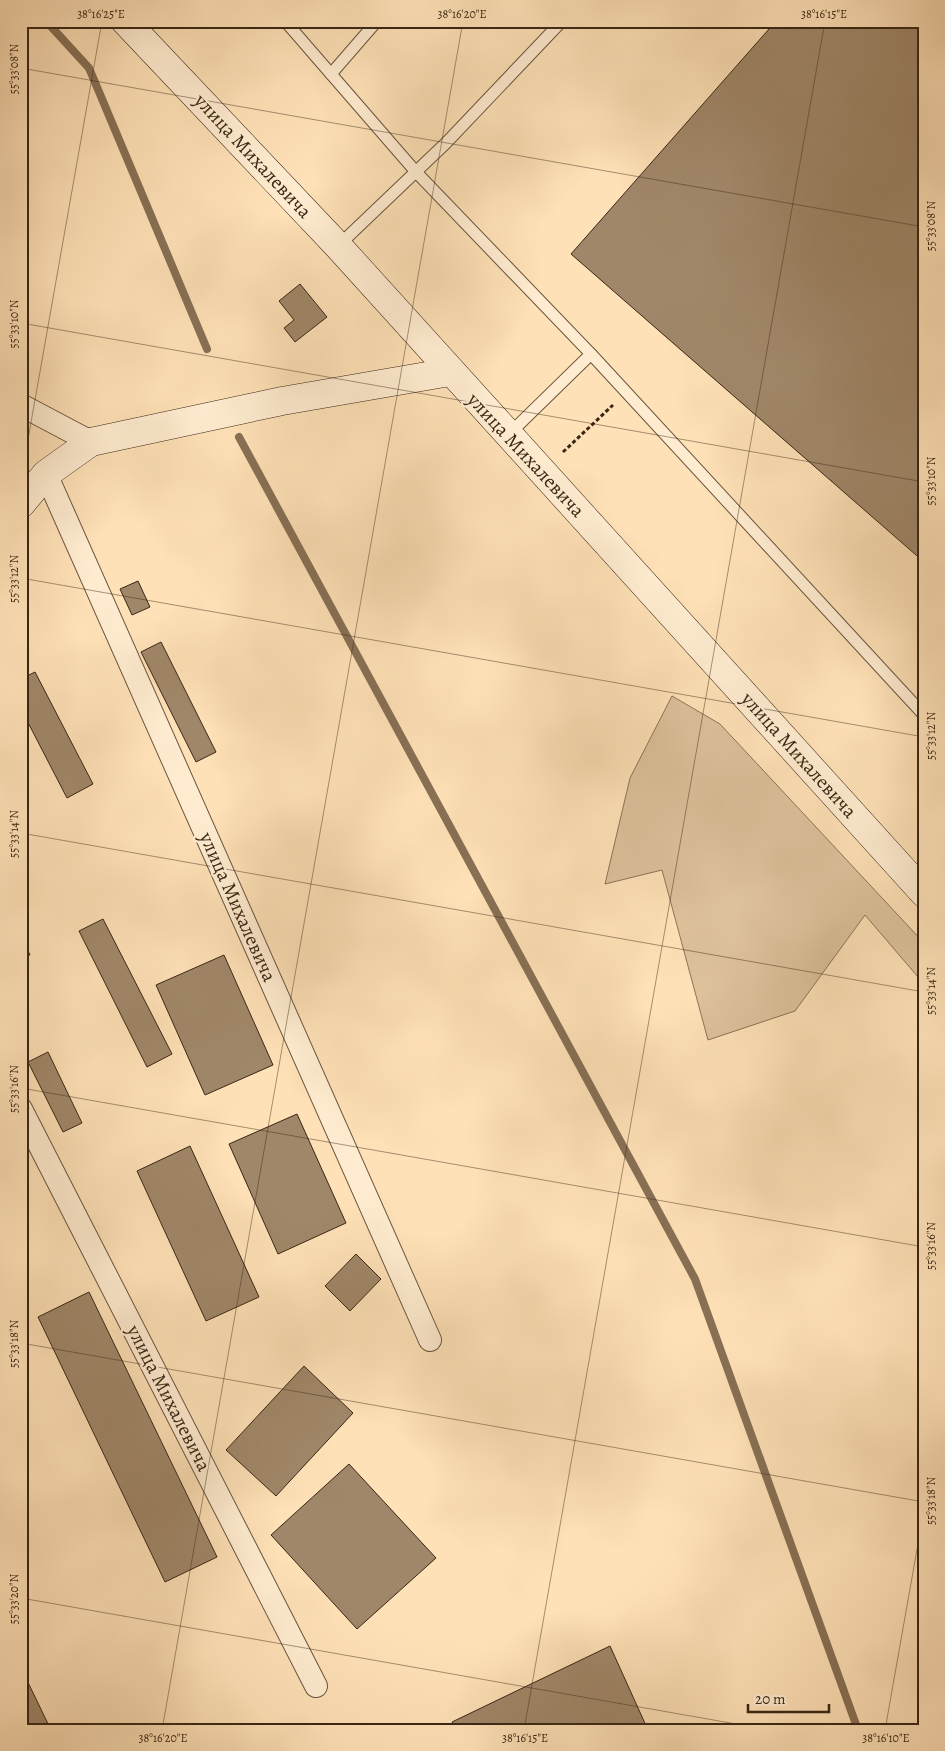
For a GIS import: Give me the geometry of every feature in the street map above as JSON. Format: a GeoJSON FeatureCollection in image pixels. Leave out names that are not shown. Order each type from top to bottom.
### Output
{"type":"FeatureCollection","features":[{"type":"Feature","properties":{"kind":"street","name":"улица Михалевича"},"geometry":{"type":"LineString","coordinates":[[125,21],[338,246],[450,372],[924,893]]}},
{"type":"Feature","properties":{"kind":"street"},"geometry":{"type":"LineString","coordinates":[[21,504],[46,474],[91,442],[282,401],[450,372]]}},
{"type":"Feature","properties":{"kind":"street"},"geometry":{"type":"LineString","coordinates":[[21,406],[91,442]]}},
{"type":"Feature","properties":{"kind":"street","name":"улица Михалевича"},"geometry":{"type":"LineString","coordinates":[[46,474],[430,1340]]}},
{"type":"Feature","properties":{"kind":"street","name":"улица Михалевича"},"geometry":{"type":"LineString","coordinates":[[21,1109],[316,1686]]}},
{"type":"Feature","properties":{"kind":"lane"},"geometry":{"type":"LineString","coordinates":[[284,21],[416,172],[591,354],[924,715]]}},
{"type":"Feature","properties":{"kind":"lane"},"geometry":{"type":"LineString","coordinates":[[331,74],[377,21]]}},
{"type":"Feature","properties":{"kind":"lane"},"geometry":{"type":"LineString","coordinates":[[338,246],[416,172],[562,21]]}},
{"type":"Feature","properties":{"kind":"lane"},"geometry":{"type":"LineString","coordinates":[[508,435],[591,354]]}},
{"type":"Feature","properties":{"kind":"path"},"geometry":{"type":"LineString","coordinates":[[563,452],[626,393]]}},
{"type":"Feature","properties":{"kind":"shaded area"},"geometry":{"type":"Polygon","coordinates":[[[672,696],[720,724],[924,943],[924,984],[865,915],[795,1011],[708,1040],[662,870],[605,884],[630,778],[672,696]]]}},
{"type":"Feature","properties":{"kind":"building"},"geometry":{"type":"Polygon","coordinates":[[[776,21],[924,21],[924,562],[571,254],[776,21]]]}},
{"type":"Feature","properties":{"kind":"building"},"geometry":{"type":"Polygon","coordinates":[[[300,284],[327,317],[295,342],[284,328],[294,320],[279,301],[300,284]]]}},
{"type":"Feature","properties":{"kind":"building"},"geometry":{"type":"Polygon","coordinates":[[[138,581],[150,607],[132,615],[120,589],[138,581]]]}},
{"type":"Feature","properties":{"kind":"building"},"geometry":{"type":"Polygon","coordinates":[[[161,642],[216,752],[196,762],[141,652],[161,642]]]}},
{"type":"Feature","properties":{"kind":"building"},"geometry":{"type":"Polygon","coordinates":[[[35,672],[93,784],[67,798],[21,709],[21,679],[35,672]]]}},
{"type":"Feature","properties":{"kind":"building"},"geometry":{"type":"Polygon","coordinates":[[[103,919],[172,1054],[147,1067],[79,931],[103,919]]]}},
{"type":"Feature","properties":{"kind":"building"},"geometry":{"type":"Polygon","coordinates":[[[21,936],[30,955],[21,958],[21,936]]]}},
{"type":"Feature","properties":{"kind":"building"},"geometry":{"type":"Polygon","coordinates":[[[224,955],[273,1065],[205,1095],[156,985],[224,955]]]}},
{"type":"Feature","properties":{"kind":"building"},"geometry":{"type":"Polygon","coordinates":[[[48,1052],[82,1123],[63,1132],[28,1062],[48,1052]]]}},
{"type":"Feature","properties":{"kind":"building"},"geometry":{"type":"Polygon","coordinates":[[[297,1114],[346,1223],[278,1254],[229,1144],[297,1114]]]}},
{"type":"Feature","properties":{"kind":"building"},"geometry":{"type":"Polygon","coordinates":[[[190,1146],[259,1297],[206,1321],[137,1171],[190,1146]]]}},
{"type":"Feature","properties":{"kind":"building"},"geometry":{"type":"Polygon","coordinates":[[[356,1254],[381,1279],[350,1311],[325,1286],[356,1254]]]}},
{"type":"Feature","properties":{"kind":"building"},"geometry":{"type":"Polygon","coordinates":[[[89,1292],[217,1557],[165,1582],[38,1317],[89,1292]]]}},
{"type":"Feature","properties":{"kind":"building"},"geometry":{"type":"Polygon","coordinates":[[[304,1366],[353,1413],[276,1496],[226,1450],[304,1366]]]}},
{"type":"Feature","properties":{"kind":"building"},"geometry":{"type":"Polygon","coordinates":[[[349,1464],[436,1558],[357,1629],[271,1535],[349,1464]]]}},
{"type":"Feature","properties":{"kind":"building"},"geometry":{"type":"Polygon","coordinates":[[[610,1646],[648,1730],[456,1730],[452,1722],[610,1646]]]}},
{"type":"Feature","properties":{"kind":"building"},"geometry":{"type":"Polygon","coordinates":[[[21,1668],[51,1730],[21,1730],[21,1668]]]}},
{"type":"Feature","properties":{"kind":"waterway"},"geometry":{"type":"LineString","coordinates":[[46,21],[89,68],[207,349]]}},
{"type":"Feature","properties":{"kind":"waterway"},"geometry":{"type":"LineString","coordinates":[[239,437],[695,1279],[858,1730]]}}]}
